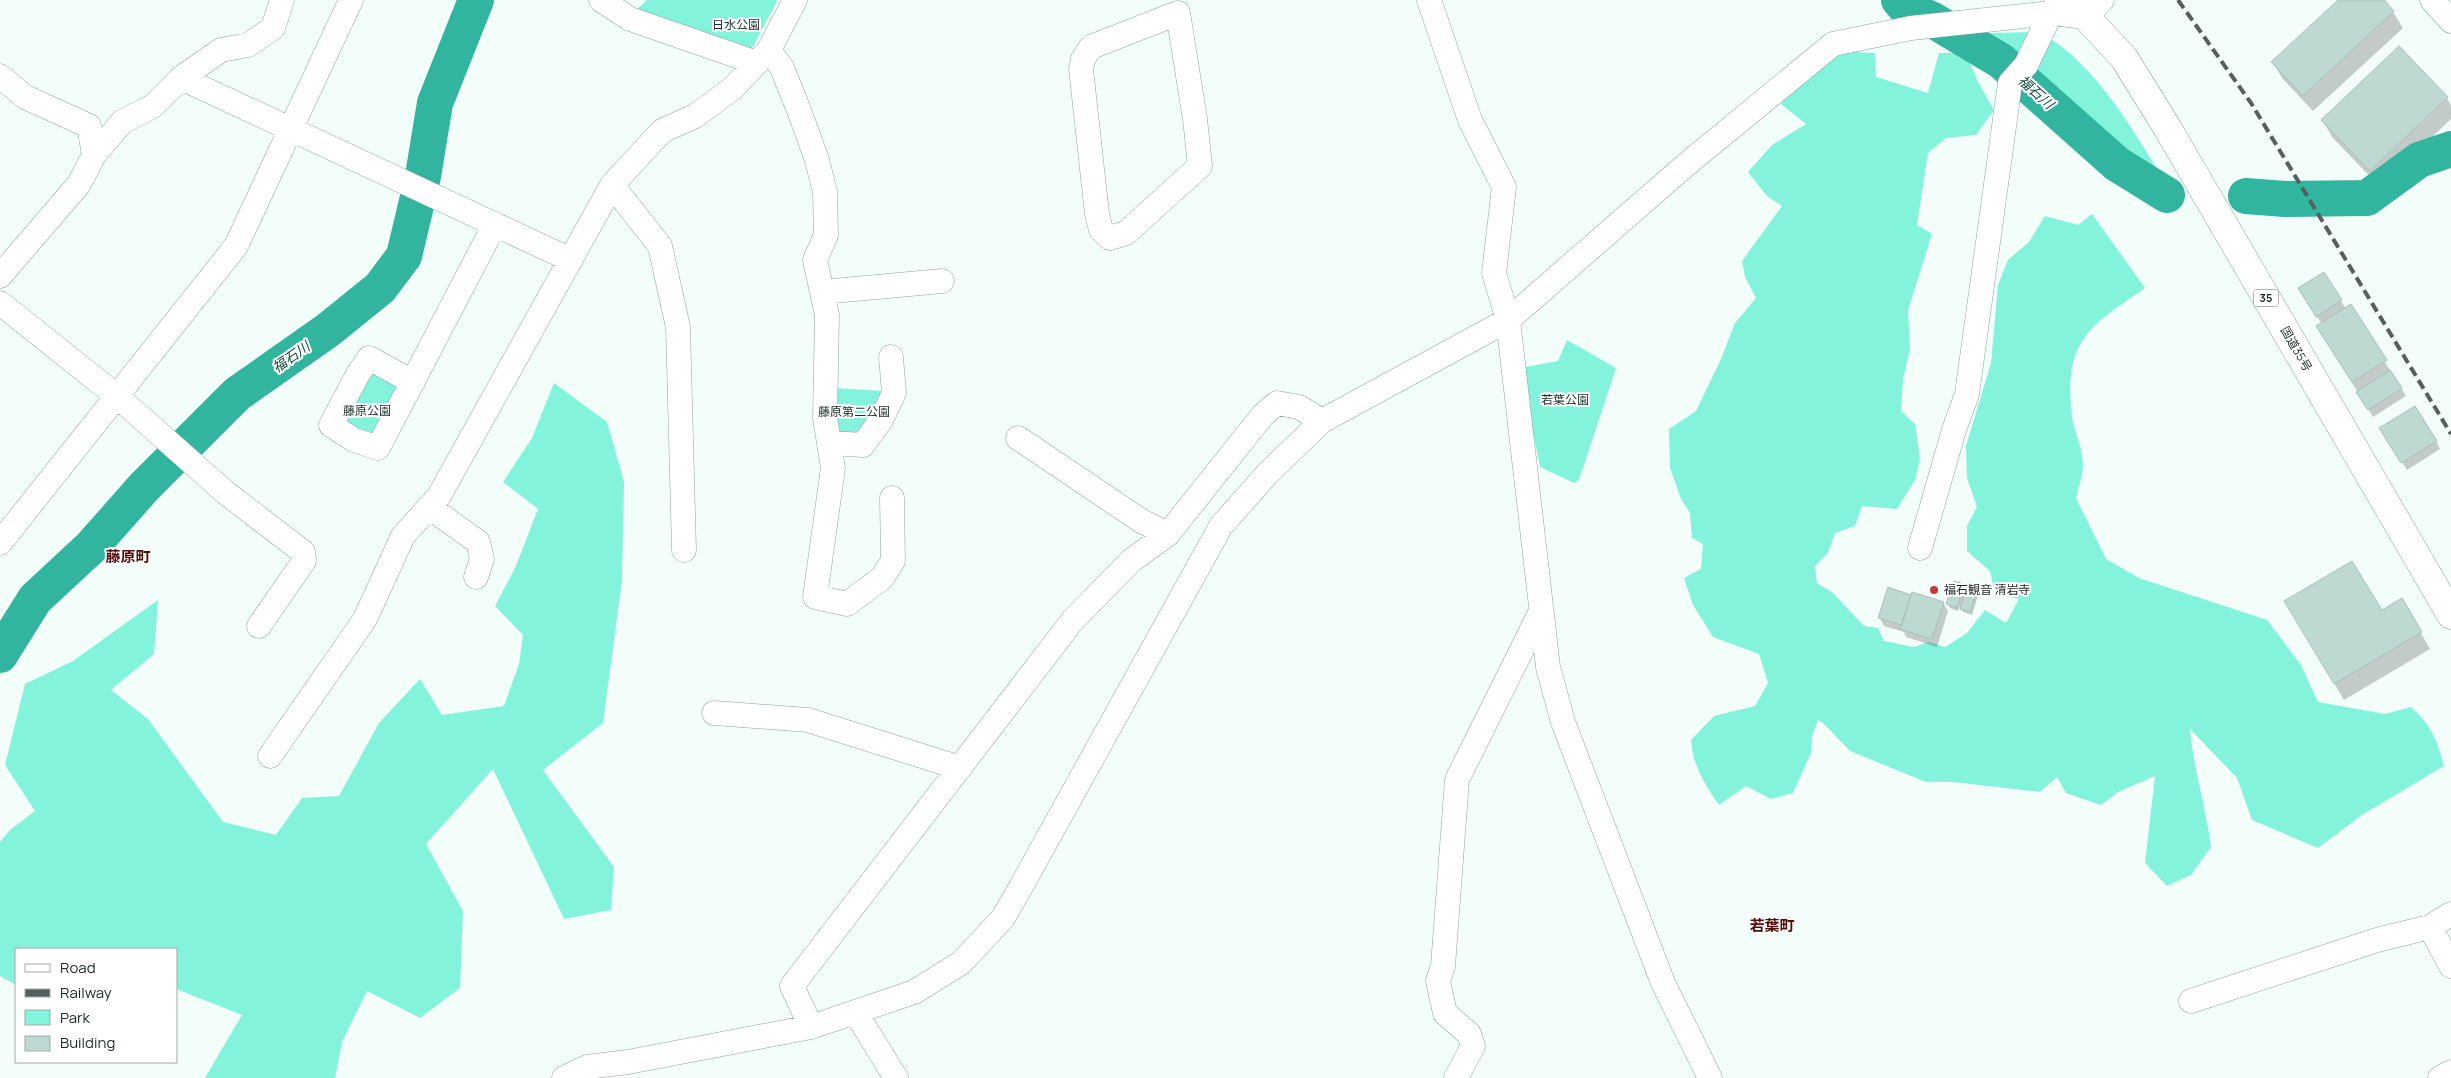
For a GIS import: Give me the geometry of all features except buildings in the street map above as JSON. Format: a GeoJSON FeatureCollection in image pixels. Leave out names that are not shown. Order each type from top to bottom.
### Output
{"type":"FeatureCollection","features":[{"type":"Feature","properties":{"kind":"highway","name":"国道35号"},"geometry":{"type":"LineString","coordinates":[[2054,6],[2094,8],[2168,129],[2451,615]]}},
{"type":"Feature","properties":{"kind":"street"},"geometry":{"type":"LineString","coordinates":[[0,276],[79,184],[94,155],[122,122],[153,106],[181,78],[221,50],[248,45],[273,28],[282,0]]}},
{"type":"Feature","properties":{"kind":"street"},"geometry":{"type":"LineString","coordinates":[[0,543],[118,397],[236,246],[351,0]]}},
{"type":"Feature","properties":{"kind":"street"},"geometry":{"type":"LineString","coordinates":[[600,0],[630,19],[763,57],[782,68],[817,160],[825,192],[826,235],[815,260],[827,315],[828,343],[824,382],[825,418],[834,468],[815,597],[847,604],[882,578],[893,562],[892,498]]}},
{"type":"Feature","properties":{"kind":"street"},"geometry":{"type":"LineString","coordinates":[[270,756],[365,618],[403,536],[439,496],[612,185],[662,131],[695,116],[732,89],[763,57],[795,0]]}},
{"type":"Feature","properties":{"kind":"street"},"geometry":{"type":"LineString","coordinates":[[1429,0],[1470,120],[1504,187],[1494,273],[1508,320],[1548,666],[1563,722],[1663,983],[1710,1078]]}},
{"type":"Feature","properties":{"kind":"street"},"geometry":{"type":"LineString","coordinates":[[2432,0],[2451,21]]}},
{"type":"Feature","properties":{"kind":"street"},"geometry":{"type":"LineString","coordinates":[[1179,6],[1200,166],[1126,233],[1110,238],[1101,230],[1097,214],[1081,69],[1082,60],[1091,46],[1179,6]]}},
{"type":"Feature","properties":{"kind":"street"},"geometry":{"type":"LineString","coordinates":[[564,1078],[587,1067],[628,1062],[811,1027],[914,992],[961,963],[1003,918],[1221,526],[1268,473],[1322,420],[1508,320],[1679,171],[1833,44],[1911,28],[1966,23],[2054,6]]}},
{"type":"Feature","properties":{"kind":"street"},"geometry":{"type":"LineString","coordinates":[[1920,548],[1954,430],[1967,394],[2010,83],[2026,65],[2054,6]]}},
{"type":"Feature","properties":{"kind":"street"},"geometry":{"type":"LineString","coordinates":[[0,76],[25,96],[89,126],[94,155]]}},
{"type":"Feature","properties":{"kind":"street"},"geometry":{"type":"LineString","coordinates":[[181,78],[570,260]]}},
{"type":"Feature","properties":{"kind":"street"},"geometry":{"type":"LineString","coordinates":[[612,185],[660,246],[678,327],[684,550]]}},
{"type":"Feature","properties":{"kind":"street"},"geometry":{"type":"LineString","coordinates":[[413,382],[495,224]]}},
{"type":"Feature","properties":{"kind":"street"},"geometry":{"type":"LineString","coordinates":[[822,292],[942,281]]}},
{"type":"Feature","properties":{"kind":"street"},"geometry":{"type":"LineString","coordinates":[[0,303],[118,397],[226,493],[303,552],[304,561],[259,626]]}},
{"type":"Feature","properties":{"kind":"street"},"geometry":{"type":"LineString","coordinates":[[829,443],[863,445],[881,420],[894,394],[891,357]]}},
{"type":"Feature","properties":{"kind":"street"},"geometry":{"type":"LineString","coordinates":[[811,1027],[792,986],[1073,620],[1132,560],[1168,534],[1263,415],[1277,403],[1299,407],[1322,420]]}},
{"type":"Feature","properties":{"kind":"street"},"geometry":{"type":"LineString","coordinates":[[1018,438],[1143,522],[1168,534]]}},
{"type":"Feature","properties":{"kind":"street"},"geometry":{"type":"LineString","coordinates":[[429,508],[478,542],[482,559],[476,577]]}},
{"type":"Feature","properties":{"kind":"street"},"geometry":{"type":"LineString","coordinates":[[1456,1078],[1472,1046],[1469,1034],[1445,1013],[1438,981],[1443,966],[1456,780],[1541,611]]}},
{"type":"Feature","properties":{"kind":"street"},"geometry":{"type":"LineString","coordinates":[[714,713],[808,720],[960,768]]}},
{"type":"Feature","properties":{"kind":"street"},"geometry":{"type":"LineString","coordinates":[[2191,1001],[2377,940],[2430,927],[2451,914]]}},
{"type":"Feature","properties":{"kind":"street"},"geometry":{"type":"LineString","coordinates":[[2430,927],[2451,966]]}},
{"type":"Feature","properties":{"kind":"street"},"geometry":{"type":"LineString","coordinates":[[856,1013],[896,1078]]}},
{"type":"Feature","properties":{"kind":"street"},"geometry":{"type":"LineString","coordinates":[[2440,1078],[2451,1072]]}},
{"type":"Feature","properties":{"kind":"green space","name":"日水公園"},"geometry":{"type":"Polygon","coordinates":[[[647,0],[777,1],[748,56],[634,12],[647,0]]]}},
{"type":"Feature","properties":{"kind":"green space"},"geometry":{"type":"Polygon","coordinates":[[[2032,32],[2057,43],[2091,74],[2132,129],[2169,188],[2160,191],[1984,38],[1990,33],[2032,32]]]}},
{"type":"Feature","properties":{"kind":"green space"},"geometry":{"type":"Polygon","coordinates":[[[1835,51],[1875,53],[1876,77],[1928,93],[1939,53],[1966,53],[1978,82],[1994,110],[1976,135],[1946,138],[1928,153],[1917,225],[1932,234],[1908,310],[1910,349],[1903,379],[1901,411],[1915,424],[1920,459],[1915,480],[1897,509],[1862,506],[1855,526],[1835,533],[1828,553],[1815,566],[1817,583],[1833,593],[1864,626],[1878,628],[1884,641],[1914,647],[1929,642],[1945,647],[1967,633],[1985,610],[2006,623],[2019,599],[1995,593],[1990,571],[1967,551],[1967,526],[1977,507],[1967,478],[1966,446],[1991,363],[1998,285],[2008,260],[2029,242],[2045,216],[2078,225],[2092,214],[2145,288],[2094,326],[2076,353],[2072,370],[2070,391],[2072,416],[2082,452],[2083,465],[2076,498],[2106,559],[2139,578],[2267,620],[2301,665],[2318,702],[2385,714],[2411,707],[2433,734],[2444,766],[2362,815],[2318,848],[2252,820],[2237,778],[2190,729],[2211,847],[2191,875],[2167,886],[2145,863],[2155,776],[2118,792],[2101,805],[2066,793],[2057,777],[2040,792],[1953,782],[1926,782],[1850,751],[1818,720],[1812,737],[1811,753],[1793,793],[1771,799],[1746,786],[1719,805],[1700,774],[1694,758],[1691,740],[1714,716],[1755,706],[1768,683],[1759,654],[1713,637],[1693,605],[1684,578],[1701,569],[1703,544],[1692,538],[1690,513],[1681,499],[1670,468],[1669,429],[1696,411],[1721,359],[1735,323],[1756,298],[1745,277],[1742,261],[1782,206],[1767,196],[1748,172],[1772,145],[1806,124],[1781,104],[1793,85],[1835,51]]]}},
{"type":"Feature","properties":{"kind":"green space","name":"若葉公園"},"geometry":{"type":"Polygon","coordinates":[[[1567,340],[1616,368],[1579,480],[1574,483],[1540,467],[1520,368],[1558,361],[1567,340]]]}},
{"type":"Feature","properties":{"kind":"green space","name":"藤原公園"},"geometry":{"type":"Polygon","coordinates":[[[366,370],[401,387],[375,442],[344,426],[366,370]]]}},
{"type":"Feature","properties":{"kind":"green space"},"geometry":{"type":"Polygon","coordinates":[[[554,383],[607,422],[624,482],[622,580],[603,723],[543,770],[614,867],[611,910],[564,919],[493,769],[426,844],[463,911],[460,988],[420,1018],[367,991],[342,1042],[335,1078],[205,1078],[242,1015],[178,990],[178,948],[15,948],[15,984],[0,976],[0,842],[10,830],[35,811],[5,765],[25,684],[73,661],[158,600],[154,654],[111,690],[148,719],[223,822],[276,835],[302,798],[339,796],[379,723],[420,679],[442,715],[504,706],[519,664],[523,635],[495,606],[516,566],[538,509],[503,482],[532,438],[554,383]]]}},
{"type":"Feature","properties":{"kind":"green space","name":"藤原第二公園"},"geometry":{"type":"Polygon","coordinates":[[[834,388],[884,391],[860,436],[833,433],[834,388]]]}},
{"type":"Feature","properties":{"kind":"waterway","name":"福石川"},"geometry":{"type":"LineString","coordinates":[[0,655],[35,599],[91,547],[144,487],[237,394],[328,330],[380,288],[404,256],[423,176],[435,103],[476,0]]}},
{"type":"Feature","properties":{"kind":"waterway","name":"福石川"},"geometry":{"type":"LineString","coordinates":[[1899,0],[1907,9],[1931,19],[2001,61],[2117,164],[2167,195]]}},
{"type":"Feature","properties":{"kind":"waterway","name":"福石川"},"geometry":{"type":"LineString","coordinates":[[2246,196],[2285,199],[2367,198],[2419,160],[2451,149]]}},
{"type":"Feature","properties":{"kind":"railway"},"geometry":{"type":"LineString","coordinates":[[2178,0],[2251,103],[2451,434]]}},
{"type":"Feature","properties":{"kind":"place","name":"福石観音 清岩寺"},"geometry":{"type":"Point","coordinates":[1934,590]}},
{"type":"Feature","properties":{"kind":"district","name":"藤原町"},"geometry":{"type":"Point","coordinates":[128,557]}},
{"type":"Feature","properties":{"kind":"district","name":"若葉町"},"geometry":{"type":"Point","coordinates":[1772,926]}}]}
